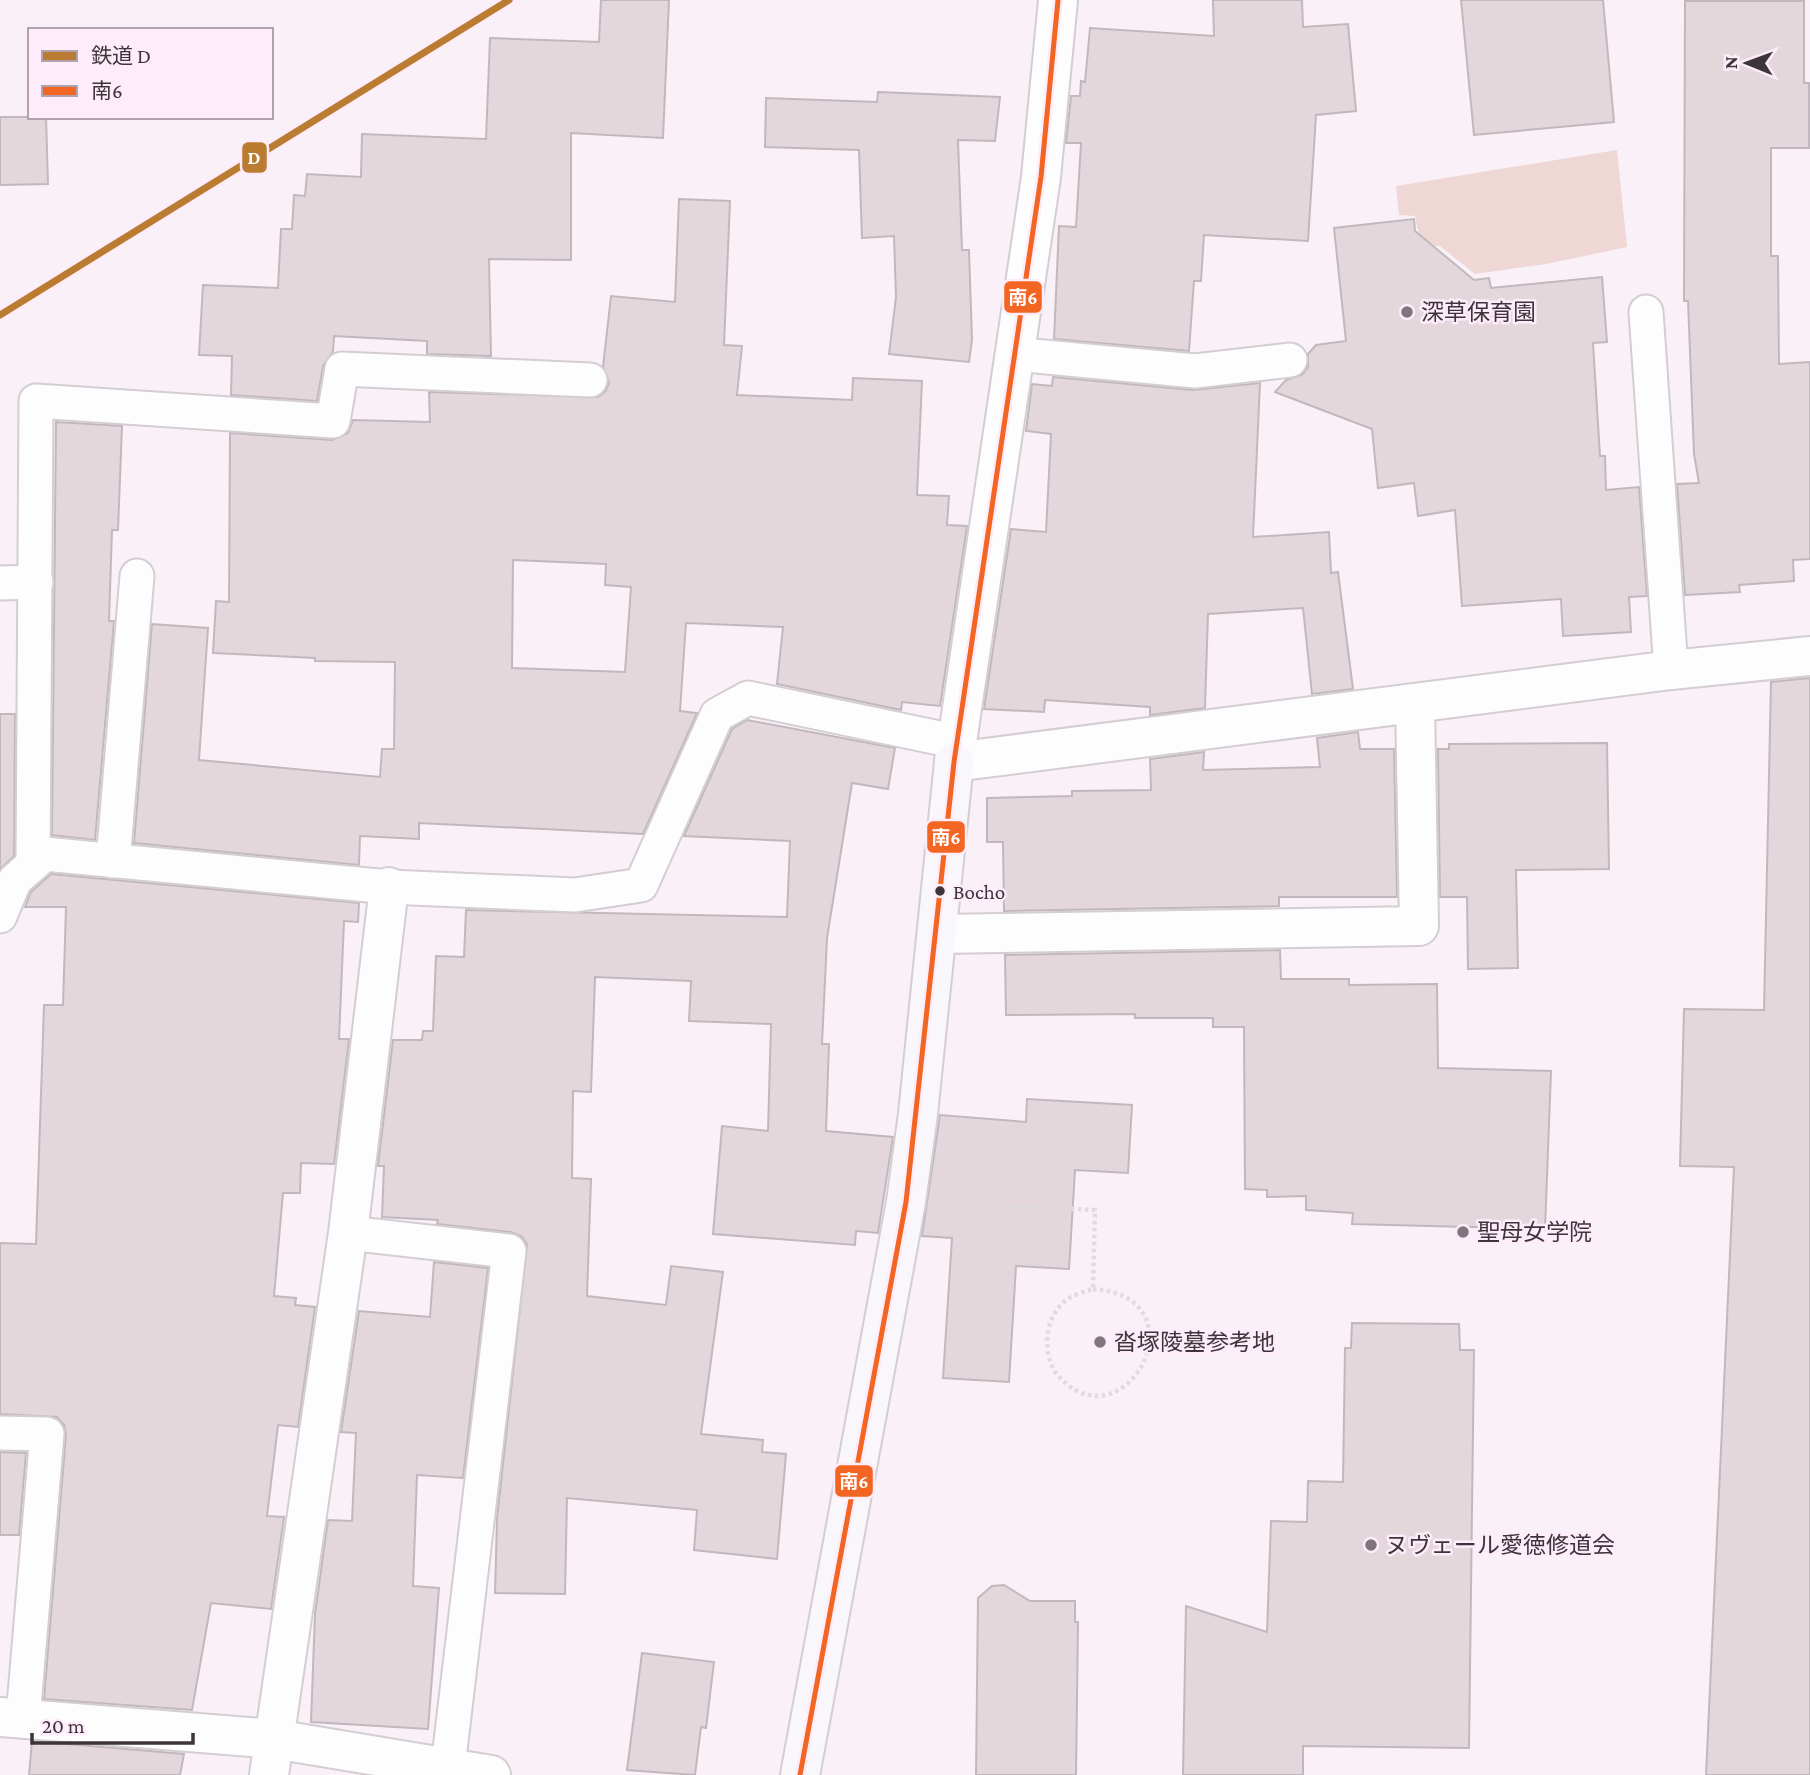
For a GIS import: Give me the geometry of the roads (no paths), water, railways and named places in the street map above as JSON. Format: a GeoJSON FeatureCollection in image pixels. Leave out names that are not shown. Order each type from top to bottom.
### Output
{"type":"FeatureCollection","features":[{"type":"Feature","properties":{"kind":"street"},"geometry":{"type":"LineString","coordinates":[[800,1775],[906,1202],[938,934],[956,752],[1041,177],[1058,0]]}},
{"type":"Feature","properties":{"kind":"street"},"geometry":{"type":"LineString","coordinates":[[956,752],[1415,703],[1671,670],[1810,656]]}},
{"type":"Feature","properties":{"kind":"street"},"geometry":{"type":"LineString","coordinates":[[938,934],[1419,926],[1415,703]]}},
{"type":"Feature","properties":{"kind":"street"},"geometry":{"type":"LineString","coordinates":[[271,1757],[348,1233],[389,887]]}},
{"type":"Feature","properties":{"kind":"street"},"geometry":{"type":"LineString","coordinates":[[12,1718],[271,1757],[448,1767],[491,1775]]}},
{"type":"Feature","properties":{"kind":"lane"},"geometry":{"type":"LineString","coordinates":[[1646,312],[1671,670]]}},
{"type":"Feature","properties":{"kind":"lane"},"geometry":{"type":"LineString","coordinates":[[1013,354],[1195,371],[1290,360]]}},
{"type":"Feature","properties":{"kind":"lane"},"geometry":{"type":"LineString","coordinates":[[33,864],[36,401],[333,421],[342,369],[590,380]]}},
{"type":"Feature","properties":{"kind":"lane"},"geometry":{"type":"LineString","coordinates":[[113,862],[137,576]]}},
{"type":"Feature","properties":{"kind":"lane"},"geometry":{"type":"LineString","coordinates":[[0,583],[36,582]]}},
{"type":"Feature","properties":{"kind":"lane"},"geometry":{"type":"LineString","coordinates":[[0,916],[15,880],[45,854],[389,887],[575,895],[642,885],[717,715],[748,698],[956,752]]}},
{"type":"Feature","properties":{"kind":"lane"},"geometry":{"type":"LineString","coordinates":[[348,1233],[509,1251],[448,1767]]}},
{"type":"Feature","properties":{"kind":"lane"},"geometry":{"type":"LineString","coordinates":[[0,1433],[47,1434],[12,1718]]}},
{"type":"Feature","properties":{"kind":"rail line","name":"D"},"geometry":{"type":"LineString","coordinates":[[0,315],[509,0]]}},
{"type":"Feature","properties":{"kind":"place","name":"深草保育園"},"geometry":{"type":"Point","coordinates":[1407,312]}},
{"type":"Feature","properties":{"kind":"place","name":"Bocho"},"geometry":{"type":"Point","coordinates":[940,891]}},
{"type":"Feature","properties":{"kind":"place","name":"聖母女学院"},"geometry":{"type":"Point","coordinates":[1463,1232]}},
{"type":"Feature","properties":{"kind":"place","name":"沓塚陵墓参考地"},"geometry":{"type":"Point","coordinates":[1100,1342]}},
{"type":"Feature","properties":{"kind":"place","name":"ヌヴェール愛徳修道会"},"geometry":{"type":"Point","coordinates":[1371,1545]}}]}
